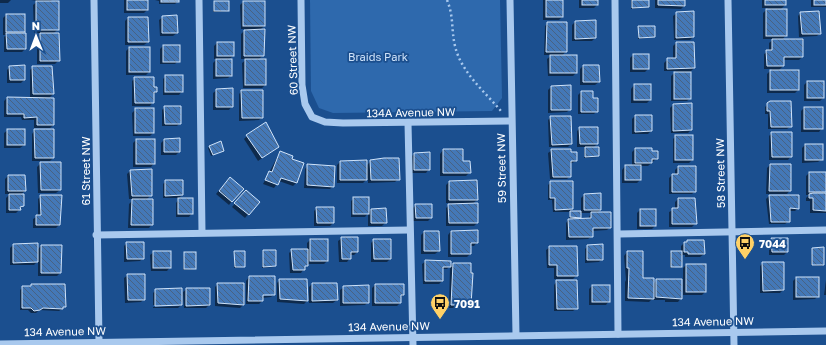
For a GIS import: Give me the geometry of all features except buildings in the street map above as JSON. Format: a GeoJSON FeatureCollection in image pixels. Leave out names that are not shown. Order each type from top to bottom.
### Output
{"type":"FeatureCollection","features":[{"type":"Feature","properties":{"kind":"street","name":"61 Street NW"},"geometry":{"type":"LineString","coordinates":[[94,0],[96,235],[99,342]]}},
{"type":"Feature","properties":{"kind":"street"},"geometry":{"type":"LineString","coordinates":[[199,0],[202,232]]}},
{"type":"Feature","properties":{"kind":"street","name":"60 Street NW"},"geometry":{"type":"LineString","coordinates":[[301,0],[302,85],[305,104],[312,118]]}},
{"type":"Feature","properties":{"kind":"street","name":"59 Street NW"},"geometry":{"type":"LineString","coordinates":[[510,0],[516,336]]}},
{"type":"Feature","properties":{"kind":"street"},"geometry":{"type":"LineString","coordinates":[[615,0],[619,234],[618,334]]}},
{"type":"Feature","properties":{"kind":"street","name":"58 Street NW"},"geometry":{"type":"LineString","coordinates":[[728,0],[734,345]]}},
{"type":"Feature","properties":{"kind":"street","name":"134A Avenue NW"},"geometry":{"type":"LineString","coordinates":[[312,118],[325,122],[343,123],[511,122]]}},
{"type":"Feature","properties":{"kind":"street"},"geometry":{"type":"LineString","coordinates":[[408,123],[409,230],[413,345]]}},
{"type":"Feature","properties":{"kind":"street"},"geometry":{"type":"LineString","coordinates":[[96,235],[202,232],[409,230]]}},
{"type":"Feature","properties":{"kind":"street"},"geometry":{"type":"LineString","coordinates":[[619,234],[826,230]]}},
{"type":"Feature","properties":{"kind":"street","name":"134 Avenue NW"},"geometry":{"type":"LineString","coordinates":[[0,344],[99,342],[307,342],[413,337],[826,331]]}},
{"type":"Feature","properties":{"kind":"path"},"geometry":{"type":"LineString","coordinates":[[448,0],[452,12],[454,45],[461,62],[476,84],[511,122]]}},
{"type":"Feature","properties":{"kind":"green space","name":"Braids Park"},"geometry":{"type":"Polygon","coordinates":[[[310,0],[500,0],[502,98],[492,111],[333,113],[319,108],[311,91],[310,0]]]}},
{"type":"Feature","properties":{"kind":"place","name":"7044"},"geometry":{"type":"Point","coordinates":[745,260]}},
{"type":"Feature","properties":{"kind":"place","name":"7091"},"geometry":{"type":"Point","coordinates":[440,320]}}]}
